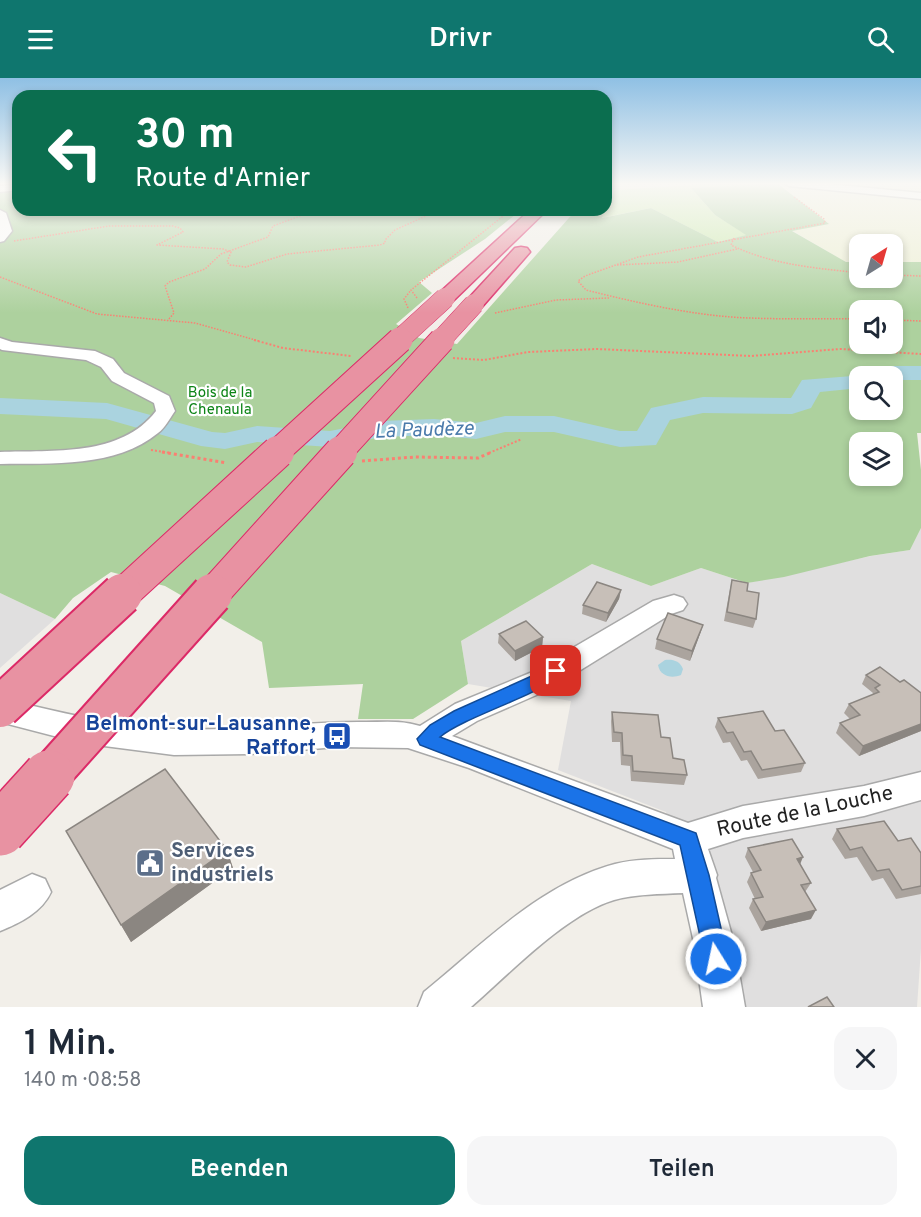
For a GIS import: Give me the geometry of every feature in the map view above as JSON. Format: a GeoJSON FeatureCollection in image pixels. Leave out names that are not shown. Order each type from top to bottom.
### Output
{"type":"FeatureCollection","features":[{"type":"Feature","properties":{"kind":"highway"},"geometry":{"type":"LineString","coordinates":[[0,830],[459,304],[534,226]]}},
{"type":"Feature","properties":{"kind":"highway"},"geometry":{"type":"LineString","coordinates":[[0,709],[459,304],[534,226]]}},
{"type":"Feature","properties":{"kind":"street"},"geometry":{"type":"LineString","coordinates":[[0,343],[8,347],[89,355],[107,363],[118,376],[162,400],[166,411],[161,422],[146,434],[122,445],[98,452],[0,458]]}},
{"type":"Feature","properties":{"kind":"street"},"geometry":{"type":"LineString","coordinates":[[426,739],[436,730],[460,716],[539,682],[662,607],[674,604]]}},
{"type":"Feature","properties":{"kind":"street"},"geometry":{"type":"LineString","coordinates":[[0,709],[81,730],[174,742],[250,741],[338,734],[408,735],[426,739],[693,857],[714,943],[724,1007]]}},
{"type":"Feature","properties":{"kind":"street","name":"Route de la Louche"},"geometry":{"type":"LineString","coordinates":[[439,1007],[537,926],[579,895],[693,857],[743,822],[864,801],[921,786]]}},
{"type":"Feature","properties":{"kind":"street"},"geometry":{"type":"LineString","coordinates":[[0,912],[32,891]]}},
{"type":"Feature","properties":{"kind":"path"},"geometry":{"type":"LineString","coordinates":[[6,240],[34,240],[107,226]]}},
{"type":"Feature","properties":{"kind":"path"},"geometry":{"type":"LineString","coordinates":[[171,226],[180,228],[183,232],[157,245],[198,246],[228,251]]}},
{"type":"Feature","properties":{"kind":"path"},"geometry":{"type":"LineString","coordinates":[[169,319],[174,313],[165,286],[169,282],[205,269],[221,254],[268,237],[273,226]]}},
{"type":"Feature","properties":{"kind":"path"},"geometry":{"type":"LineString","coordinates":[[228,251],[231,252],[227,262],[230,265],[246,267],[287,254],[380,245],[385,243],[385,240],[395,230],[403,226]]}},
{"type":"Feature","properties":{"kind":"path"},"geometry":{"type":"LineString","coordinates":[[490,226],[411,290],[416,298],[459,304],[614,298]]}},
{"type":"Feature","properties":{"kind":"path"},"geometry":{"type":"LineString","coordinates":[[810,226],[734,238],[638,257],[585,276],[578,281],[586,290],[684,312],[777,320],[817,317],[849,318]]}},
{"type":"Feature","properties":{"kind":"path"},"geometry":{"type":"LineString","coordinates":[[734,238],[731,245],[770,259],[849,271]]}},
{"type":"Feature","properties":{"kind":"path"},"geometry":{"type":"LineString","coordinates":[[615,265],[650,267],[680,263],[739,249]]}},
{"type":"Feature","properties":{"kind":"path"},"geometry":{"type":"LineString","coordinates":[[903,275],[921,276]]}},
{"type":"Feature","properties":{"kind":"path"},"geometry":{"type":"LineString","coordinates":[[0,277],[97,314],[169,319],[221,329],[249,340],[283,348],[351,356]]}},
{"type":"Feature","properties":{"kind":"path"},"geometry":{"type":"LineString","coordinates":[[903,320],[921,321]]}},
{"type":"Feature","properties":{"kind":"path"},"geometry":{"type":"LineString","coordinates":[[448,358],[484,360],[528,352],[597,349],[750,356],[840,349],[921,354]]}},
{"type":"Feature","properties":{"kind":"shaded area"},"geometry":{"type":"Polygon","coordinates":[[[921,528],[921,949],[917,1007],[727,1007],[666,812],[558,770],[571,701],[468,684],[461,641],[592,564],[651,586],[701,568],[747,583],[871,556],[910,550],[921,528]]]}},
{"type":"Feature","properties":{"kind":"shaded area"},"geometry":{"type":"Polygon","coordinates":[[[0,593],[55,619],[0,668],[0,593]]]}},
{"type":"Feature","properties":{"kind":"green space","name":"Bois de la Chenaula"},"geometry":{"type":"Polygon","coordinates":[[[0,226],[501,226],[419,282],[432,293],[396,324],[419,338],[457,344],[561,226],[687,226],[718,242],[746,235],[733,226],[817,226],[792,231],[849,262],[849,288],[903,288],[903,262],[921,262],[921,433],[917,433],[921,470],[921,528],[910,550],[870,556],[784,577],[747,583],[701,568],[651,586],[592,564],[461,641],[468,684],[413,719],[358,719],[363,684],[269,688],[262,642],[165,586],[111,572],[73,598],[55,619],[0,593],[0,226]]]}},
{"type":"Feature","properties":{"kind":"green space"},"geometry":{"type":"Polygon","coordinates":[[[687,226],[733,226],[747,235],[718,242],[687,226]]]}},
{"type":"Feature","properties":{"kind":"green space"},"geometry":{"type":"Polygon","coordinates":[[[813,226],[921,226],[921,262],[903,262],[903,234],[849,234],[849,262],[791,230],[813,226]]]}},
{"type":"Feature","properties":{"kind":"water"},"geometry":{"type":"Polygon","coordinates":[[[665,660],[678,662],[683,669],[681,675],[670,676],[661,672],[658,665],[665,660]]]}},
{"type":"Feature","properties":{"kind":"building"},"geometry":{"type":"Polygon","coordinates":[[[732,580],[748,583],[747,591],[759,593],[756,619],[727,612],[732,580]]]}},
{"type":"Feature","properties":{"kind":"building"},"geometry":{"type":"Polygon","coordinates":[[[597,582],[621,590],[608,613],[583,605],[597,582]]]}},
{"type":"Feature","properties":{"kind":"building"},"geometry":{"type":"Polygon","coordinates":[[[668,613],[703,625],[692,651],[657,639],[668,613]]]}},
{"type":"Feature","properties":{"kind":"building"},"geometry":{"type":"Polygon","coordinates":[[[526,621],[543,637],[515,651],[499,634],[526,621]]]}},
{"type":"Feature","properties":{"kind":"building"},"geometry":{"type":"Polygon","coordinates":[[[880,667],[900,682],[904,680],[921,693],[921,724],[863,746],[840,723],[860,715],[849,704],[879,692],[875,688],[880,685],[866,675],[880,667]]]}},
{"type":"Feature","properties":{"kind":"building"},"geometry":{"type":"Polygon","coordinates":[[[763,711],[775,731],[784,730],[805,763],[762,770],[751,751],[744,752],[733,732],[727,733],[718,718],[763,711]]]}},
{"type":"Feature","properties":{"kind":"building"},"geometry":{"type":"Polygon","coordinates":[[[612,712],[658,715],[661,737],[670,738],[673,758],[684,760],[687,775],[633,771],[632,756],[623,755],[622,733],[614,732],[612,712]]]}},
{"type":"Feature","properties":{"kind":"building"},"geometry":{"type":"Polygon","coordinates":[[[165,769],[227,850],[121,925],[66,831],[165,769]]]}},
{"type":"Feature","properties":{"kind":"building"},"geometry":{"type":"Polygon","coordinates":[[[884,821],[898,841],[911,838],[921,853],[921,886],[902,890],[889,869],[877,871],[862,847],[850,850],[837,829],[884,821]]]}},
{"type":"Feature","properties":{"kind":"building"},"geometry":{"type":"Polygon","coordinates":[[[792,839],[803,857],[797,859],[811,883],[801,885],[816,910],[766,922],[753,899],[763,897],[751,873],[761,870],[748,848],[792,839]]]}},
{"type":"Feature","properties":{"kind":"building"},"geometry":{"type":"Polygon","coordinates":[[[827,997],[834,1007],[808,1007],[827,997]]]}},
{"type":"Feature","properties":{"kind":"waterway","name":"La Paudèze"},"geometry":{"type":"LineString","coordinates":[[903,373],[921,373]]}},
{"type":"Feature","properties":{"kind":"waterway","name":"La Paudèze"},"geometry":{"type":"LineString","coordinates":[[0,406],[107,411],[211,440],[225,441],[257,434],[330,439],[381,429],[434,427],[476,431],[505,424],[554,424],[620,439],[646,439],[660,414],[703,405],[792,406],[802,403],[811,385],[849,382]]}},
{"type":"Feature","properties":{"kind":"place","name":"Belmont-sur-Lausanne, Raffort"},"geometry":{"type":"Point","coordinates":[337,736]}},
{"type":"Feature","properties":{"kind":"place","name":"Services industriels"},"geometry":{"type":"Point","coordinates":[150,863]}},
{"type":"Feature","properties":{"kind":"route"},"geometry":{"type":"LineString","coordinates":[[556,671],[539,682],[460,716],[436,730],[426,739],[688,839],[699,875],[716,959]]}}]}
